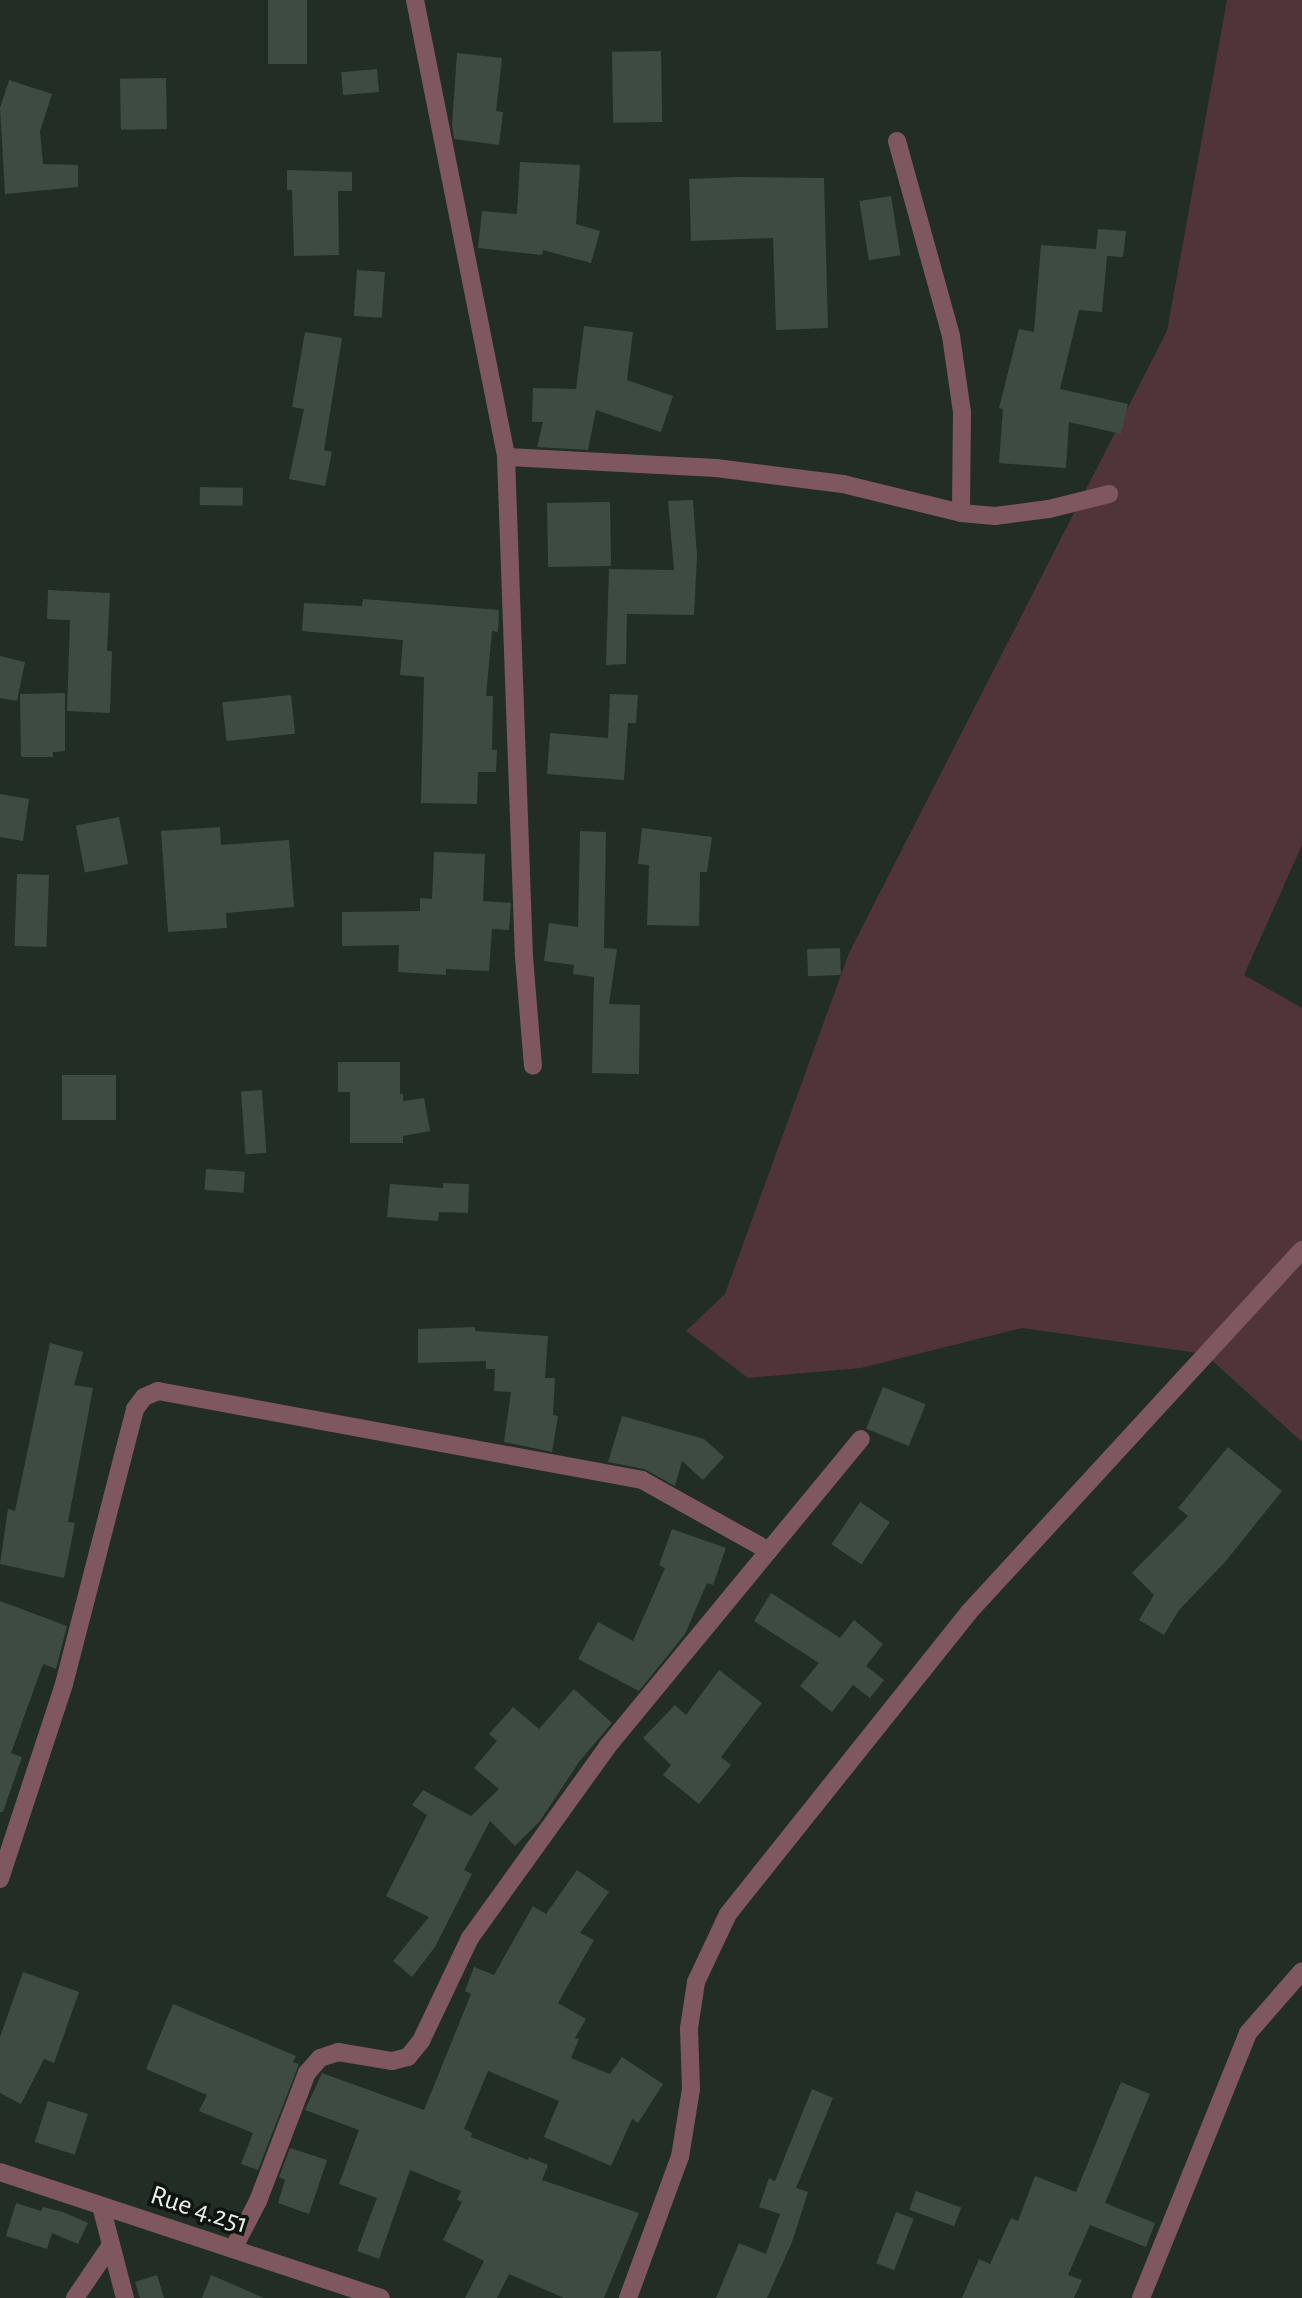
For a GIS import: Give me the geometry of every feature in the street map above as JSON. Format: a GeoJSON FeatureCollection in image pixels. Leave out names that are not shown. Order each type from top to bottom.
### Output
{"type":"FeatureCollection","features":[{"type":"Feature","properties":{"kind":"street"},"geometry":{"type":"LineString","coordinates":[[415,0],[506,457],[524,957],[533,1066]]}},
{"type":"Feature","properties":{"kind":"street"},"geometry":{"type":"LineString","coordinates":[[897,141],[951,336],[962,412],[961,513]]}},
{"type":"Feature","properties":{"kind":"street"},"geometry":{"type":"LineString","coordinates":[[506,457],[716,468],[843,484],[961,513],[995,516],[1049,509],[1109,494]]}},
{"type":"Feature","properties":{"kind":"street"},"geometry":{"type":"LineString","coordinates":[[628,2298],[680,2157],[691,2089],[689,2028],[696,1982],[728,1914],[969,1612],[1302,1250]]}},
{"type":"Feature","properties":{"kind":"street"},"geometry":{"type":"LineString","coordinates":[[0,1879],[64,1684],[135,1409],[158,1391],[642,1480],[769,1551]]}},
{"type":"Feature","properties":{"kind":"street"},"geometry":{"type":"LineString","coordinates":[[233,2249],[258,2202],[307,2073],[320,2058],[338,2052],[392,2061],[408,2057],[421,2041],[470,1938],[607,1748],[861,1439]]}},
{"type":"Feature","properties":{"kind":"street"},"geometry":{"type":"LineString","coordinates":[[1141,2298],[1248,2032],[1302,1971]]}},
{"type":"Feature","properties":{"kind":"street","name":"Rue 4.251"},"geometry":{"type":"LineString","coordinates":[[0,2172],[381,2298]]}},
{"type":"Feature","properties":{"kind":"street"},"geometry":{"type":"LineString","coordinates":[[101,2206],[125,2298]]}},
{"type":"Feature","properties":{"kind":"street"},"geometry":{"type":"LineString","coordinates":[[75,2298],[111,2245]]}},
{"type":"Feature","properties":{"kind":"shaded area"},"geometry":{"type":"Polygon","coordinates":[[[1227,0],[1302,0],[1302,845],[1244,975],[1302,1008],[1302,1442],[1205,1354],[1022,1328],[861,1368],[748,1378],[686,1331],[725,1294],[849,953],[1167,331],[1227,0]]]}},
{"type":"Feature","properties":{"kind":"building"},"geometry":{"type":"Polygon","coordinates":[[[268,0],[307,0],[307,64],[268,64],[268,0]]]}},
{"type":"Feature","properties":{"kind":"building"},"geometry":{"type":"Polygon","coordinates":[[[661,51],[662,122],[613,123],[612,52],[661,51]]]}},
{"type":"Feature","properties":{"kind":"building"},"geometry":{"type":"Polygon","coordinates":[[[457,53],[502,58],[496,111],[503,112],[499,145],[454,139],[452,125],[457,53]]]}},
{"type":"Feature","properties":{"kind":"building"},"geometry":{"type":"Polygon","coordinates":[[[377,69],[379,92],[343,95],[341,72],[377,69]]]}},
{"type":"Feature","properties":{"kind":"building"},"geometry":{"type":"Polygon","coordinates":[[[166,78],[167,129],[121,130],[120,79],[166,78]]]}},
{"type":"Feature","properties":{"kind":"building"},"geometry":{"type":"Polygon","coordinates":[[[9,80],[52,94],[40,131],[43,164],[78,165],[78,187],[5,194],[0,108],[9,80]]]}},
{"type":"Feature","properties":{"kind":"building"},"geometry":{"type":"Polygon","coordinates":[[[520,162],[580,165],[576,224],[600,231],[591,263],[543,250],[542,255],[478,248],[482,211],[517,214],[520,162]]]}},
{"type":"Feature","properties":{"kind":"building"},"geometry":{"type":"Polygon","coordinates":[[[287,170],[352,172],[352,191],[338,191],[339,255],[294,256],[292,190],[287,190],[287,170]]]}},
{"type":"Feature","properties":{"kind":"building"},"geometry":{"type":"Polygon","coordinates":[[[824,178],[828,328],[776,330],[773,238],[691,241],[689,179],[824,178]]]}},
{"type":"Feature","properties":{"kind":"building"},"geometry":{"type":"Polygon","coordinates":[[[891,196],[900,255],[869,260],[859,201],[891,196]]]}},
{"type":"Feature","properties":{"kind":"building"},"geometry":{"type":"Polygon","coordinates":[[[1098,229],[1126,231],[1123,257],[1107,256],[1102,312],[1079,310],[1060,389],[1128,404],[1121,434],[1069,422],[1066,468],[999,463],[1003,409],[999,408],[1019,329],[1034,332],[1041,245],[1096,249],[1098,229]]]}},
{"type":"Feature","properties":{"kind":"building"},"geometry":{"type":"Polygon","coordinates":[[[357,270],[385,272],[382,318],[354,316],[357,270]]]}},
{"type":"Feature","properties":{"kind":"building"},"geometry":{"type":"Polygon","coordinates":[[[584,326],[633,332],[627,380],[673,396],[661,432],[596,410],[588,450],[537,447],[543,422],[532,422],[533,388],[576,389],[584,326]]]}},
{"type":"Feature","properties":{"kind":"building"},"geometry":{"type":"Polygon","coordinates":[[[305,332],[342,338],[324,450],[332,452],[325,486],[289,479],[304,409],[292,407],[305,332]]]}},
{"type":"Feature","properties":{"kind":"building"},"geometry":{"type":"Polygon","coordinates":[[[200,487],[243,488],[243,506],[200,505],[200,487]]]}},
{"type":"Feature","properties":{"kind":"building"},"geometry":{"type":"Polygon","coordinates":[[[693,500],[697,556],[694,615],[627,614],[626,664],[606,665],[609,569],[674,570],[668,501],[693,500]]]}},
{"type":"Feature","properties":{"kind":"building"},"geometry":{"type":"Polygon","coordinates":[[[610,502],[611,566],[548,567],[547,503],[610,502]]]}},
{"type":"Feature","properties":{"kind":"building"},"geometry":{"type":"Polygon","coordinates":[[[48,590],[110,593],[107,651],[112,651],[110,713],[67,711],[70,620],[47,619],[48,590]]]}},
{"type":"Feature","properties":{"kind":"building"},"geometry":{"type":"Polygon","coordinates":[[[363,599],[499,610],[498,632],[492,631],[486,696],[493,696],[492,750],[497,750],[496,772],[478,772],[477,804],[421,803],[424,677],[400,675],[403,640],[302,631],[304,603],[362,606],[363,599]]]}},
{"type":"Feature","properties":{"kind":"building"},"geometry":{"type":"Polygon","coordinates":[[[0,656],[25,662],[17,701],[0,698],[0,656]]]}},
{"type":"Feature","properties":{"kind":"building"},"geometry":{"type":"Polygon","coordinates":[[[65,693],[65,751],[53,752],[53,757],[21,757],[20,694],[65,693]]]}},
{"type":"Feature","properties":{"kind":"building"},"geometry":{"type":"Polygon","coordinates":[[[610,694],[638,695],[636,723],[628,723],[624,780],[547,774],[550,733],[608,738],[610,694]]]}},
{"type":"Feature","properties":{"kind":"building"},"geometry":{"type":"Polygon","coordinates":[[[291,695],[295,734],[226,741],[222,702],[291,695]]]}},
{"type":"Feature","properties":{"kind":"building"},"geometry":{"type":"Polygon","coordinates":[[[0,794],[29,799],[23,841],[0,837],[0,794]]]}},
{"type":"Feature","properties":{"kind":"building"},"geometry":{"type":"Polygon","coordinates":[[[119,817],[128,864],[85,873],[76,825],[119,817]]]}},
{"type":"Feature","properties":{"kind":"building"},"geometry":{"type":"Polygon","coordinates":[[[220,827],[221,845],[289,840],[294,907],[226,913],[227,928],[168,932],[161,831],[220,827]]]}},
{"type":"Feature","properties":{"kind":"building"},"geometry":{"type":"Polygon","coordinates":[[[642,828],[712,837],[707,872],[700,872],[699,926],[647,925],[649,865],[638,864],[642,828]]]}},
{"type":"Feature","properties":{"kind":"building"},"geometry":{"type":"Polygon","coordinates":[[[580,831],[606,832],[604,948],[617,949],[609,1004],[640,1005],[639,1074],[592,1073],[594,977],[573,974],[574,965],[544,961],[549,923],[578,927],[580,831]]]}},
{"type":"Feature","properties":{"kind":"building"},"geometry":{"type":"Polygon","coordinates":[[[434,852],[485,854],[483,901],[511,903],[509,930],[492,929],[489,971],[446,969],[446,975],[398,972],[399,945],[342,946],[342,912],[420,911],[420,898],[432,899],[434,852]]]}},
{"type":"Feature","properties":{"kind":"building"},"geometry":{"type":"Polygon","coordinates":[[[17,874],[49,875],[46,947],[14,946],[17,874]]]}},
{"type":"Feature","properties":{"kind":"building"},"geometry":{"type":"Polygon","coordinates":[[[840,948],[841,975],[808,976],[807,949],[840,948]]]}},
{"type":"Feature","properties":{"kind":"building"},"geometry":{"type":"Polygon","coordinates":[[[338,1062],[400,1062],[400,1094],[403,1094],[403,1101],[424,1098],[430,1131],[403,1136],[403,1143],[350,1143],[350,1092],[338,1092],[338,1062]]]}},
{"type":"Feature","properties":{"kind":"building"},"geometry":{"type":"Polygon","coordinates":[[[62,1075],[116,1075],[116,1120],[62,1120],[62,1075]]]}},
{"type":"Feature","properties":{"kind":"building"},"geometry":{"type":"Polygon","coordinates":[[[262,1090],[266,1153],[245,1154],[241,1091],[262,1090]]]}},
{"type":"Feature","properties":{"kind":"building"},"geometry":{"type":"Polygon","coordinates":[[[206,1169],[245,1172],[243,1193],[205,1190],[206,1169]]]}},
{"type":"Feature","properties":{"kind":"building"},"geometry":{"type":"Polygon","coordinates":[[[443,1183],[469,1184],[468,1213],[439,1212],[438,1221],[387,1217],[390,1184],[443,1188],[443,1183]]]}},
{"type":"Feature","properties":{"kind":"building"},"geometry":{"type":"Polygon","coordinates":[[[475,1327],[475,1331],[548,1336],[545,1378],[555,1378],[553,1415],[558,1416],[552,1452],[504,1442],[511,1392],[494,1391],[495,1369],[486,1369],[486,1361],[418,1363],[418,1329],[475,1327]]]}},
{"type":"Feature","properties":{"kind":"building"},"geometry":{"type":"Polygon","coordinates":[[[50,1343],[83,1352],[74,1385],[93,1388],[68,1522],[75,1523],[64,1578],[0,1564],[8,1509],[15,1511],[50,1343]]]}},
{"type":"Feature","properties":{"kind":"building"},"geometry":{"type":"Polygon","coordinates":[[[883,1387],[926,1404],[909,1446],[866,1429],[883,1387]]]}},
{"type":"Feature","properties":{"kind":"building"},"geometry":{"type":"Polygon","coordinates":[[[622,1416],[704,1439],[724,1457],[703,1480],[682,1461],[675,1486],[644,1469],[608,1462],[622,1416]]]}},
{"type":"Feature","properties":{"kind":"building"},"geometry":{"type":"Polygon","coordinates":[[[1228,1447],[1282,1491],[1225,1562],[1179,1610],[1164,1635],[1139,1620],[1154,1595],[1132,1573],[1188,1516],[1178,1508],[1228,1447]]]}},
{"type":"Feature","properties":{"kind":"building"},"geometry":{"type":"Polygon","coordinates":[[[860,1502],[890,1522],[861,1564],[831,1544],[860,1502]]]}},
{"type":"Feature","properties":{"kind":"building"},"geometry":{"type":"Polygon","coordinates":[[[672,1529],[726,1548],[713,1585],[707,1583],[685,1634],[639,1691],[578,1659],[598,1622],[633,1641],[665,1568],[659,1565],[672,1529]]]}},
{"type":"Feature","properties":{"kind":"building"},"geometry":{"type":"Polygon","coordinates":[[[771,1593],[840,1638],[854,1620],[883,1644],[866,1666],[884,1680],[870,1698],[853,1685],[832,1712],[800,1686],[819,1663],[754,1621],[771,1593]]]}},
{"type":"Feature","properties":{"kind":"building"},"geometry":{"type":"Polygon","coordinates":[[[0,1601],[67,1626],[56,1669],[43,1664],[11,1753],[22,1757],[3,1812],[0,1812],[0,1601]]]}},
{"type":"Feature","properties":{"kind":"building"},"geometry":{"type":"Polygon","coordinates":[[[719,1670],[762,1703],[721,1757],[731,1765],[699,1804],[663,1775],[671,1765],[643,1738],[675,1705],[686,1715],[719,1670]]]}},
{"type":"Feature","properties":{"kind":"building"},"geometry":{"type":"Polygon","coordinates":[[[574,1689],[612,1723],[579,1762],[540,1821],[515,1846],[490,1821],[464,1870],[472,1874],[435,1947],[412,1977],[393,1961],[429,1917],[386,1896],[427,1815],[412,1805],[423,1790],[471,1816],[499,1789],[474,1768],[497,1741],[489,1734],[513,1707],[539,1729],[574,1689]]]}},
{"type":"Feature","properties":{"kind":"building"},"geometry":{"type":"Polygon","coordinates":[[[577,1870],[609,1892],[580,1933],[594,1940],[558,2003],[586,2019],[575,2038],[579,2039],[571,2058],[610,2074],[622,2057],[663,2084],[638,2123],[632,2119],[611,2166],[544,2137],[559,2101],[488,2071],[464,2129],[472,2133],[471,2137],[528,2160],[529,2157],[548,2165],[542,2180],[639,2213],[604,2298],[564,2298],[509,2274],[497,2298],[465,2298],[484,2261],[443,2240],[462,2202],[457,2200],[461,2191],[410,2170],[379,2259],[357,2251],[377,2198],[339,2184],[359,2130],[305,2110],[322,2073],[424,2110],[471,1994],[465,1991],[474,1967],[494,1975],[533,1906],[546,1914],[577,1870]]]}},
{"type":"Feature","properties":{"kind":"building"},"geometry":{"type":"Polygon","coordinates":[[[23,1972],[79,1992],[54,2063],[44,2059],[21,2104],[0,2093],[0,2037],[23,1972]]]}},
{"type":"Feature","properties":{"kind":"building"},"geometry":{"type":"Polygon","coordinates":[[[173,2004],[296,2056],[293,2062],[299,2064],[258,2170],[241,2164],[253,2133],[199,2111],[207,2095],[146,2069],[173,2004]]]}},
{"type":"Feature","properties":{"kind":"building"},"geometry":{"type":"Polygon","coordinates":[[[1121,2082],[1150,2094],[1105,2203],[1155,2223],[1146,2247],[1090,2225],[1068,2275],[1082,2280],[1074,2298],[962,2298],[979,2259],[990,2264],[1011,2218],[1018,2221],[1035,2176],[1076,2192],[1121,2082]]]}},
{"type":"Feature","properties":{"kind":"building"},"geometry":{"type":"Polygon","coordinates":[[[812,2089],[833,2098],[796,2188],[808,2192],[792,2242],[767,2298],[716,2298],[739,2243],[766,2254],[780,2214],[759,2207],[769,2178],[775,2181],[812,2089]]]}},
{"type":"Feature","properties":{"kind":"building"},"geometry":{"type":"Polygon","coordinates":[[[48,2101],[88,2114],[75,2155],[35,2142],[48,2101]]]}},
{"type":"Feature","properties":{"kind":"building"},"geometry":{"type":"Polygon","coordinates":[[[290,2148],[327,2160],[309,2214],[278,2203],[285,2180],[279,2177],[290,2148]]]}},
{"type":"Feature","properties":{"kind":"building"},"geometry":{"type":"Polygon","coordinates":[[[916,2191],[961,2207],[954,2226],[909,2210],[916,2191]]]}},
{"type":"Feature","properties":{"kind":"building"},"geometry":{"type":"Polygon","coordinates":[[[16,2203],[41,2211],[43,2207],[63,2212],[88,2223],[78,2244],[52,2233],[47,2249],[6,2236],[16,2203]]]}},
{"type":"Feature","properties":{"kind":"building"},"geometry":{"type":"Polygon","coordinates":[[[896,2212],[914,2219],[894,2270],[876,2263],[896,2212]]]}},
{"type":"Feature","properties":{"kind":"building"},"geometry":{"type":"Polygon","coordinates":[[[157,2275],[164,2298],[140,2298],[135,2282],[157,2275]]]}},
{"type":"Feature","properties":{"kind":"building"},"geometry":{"type":"Polygon","coordinates":[[[211,2275],[264,2298],[202,2298],[211,2275]]]}}]}
